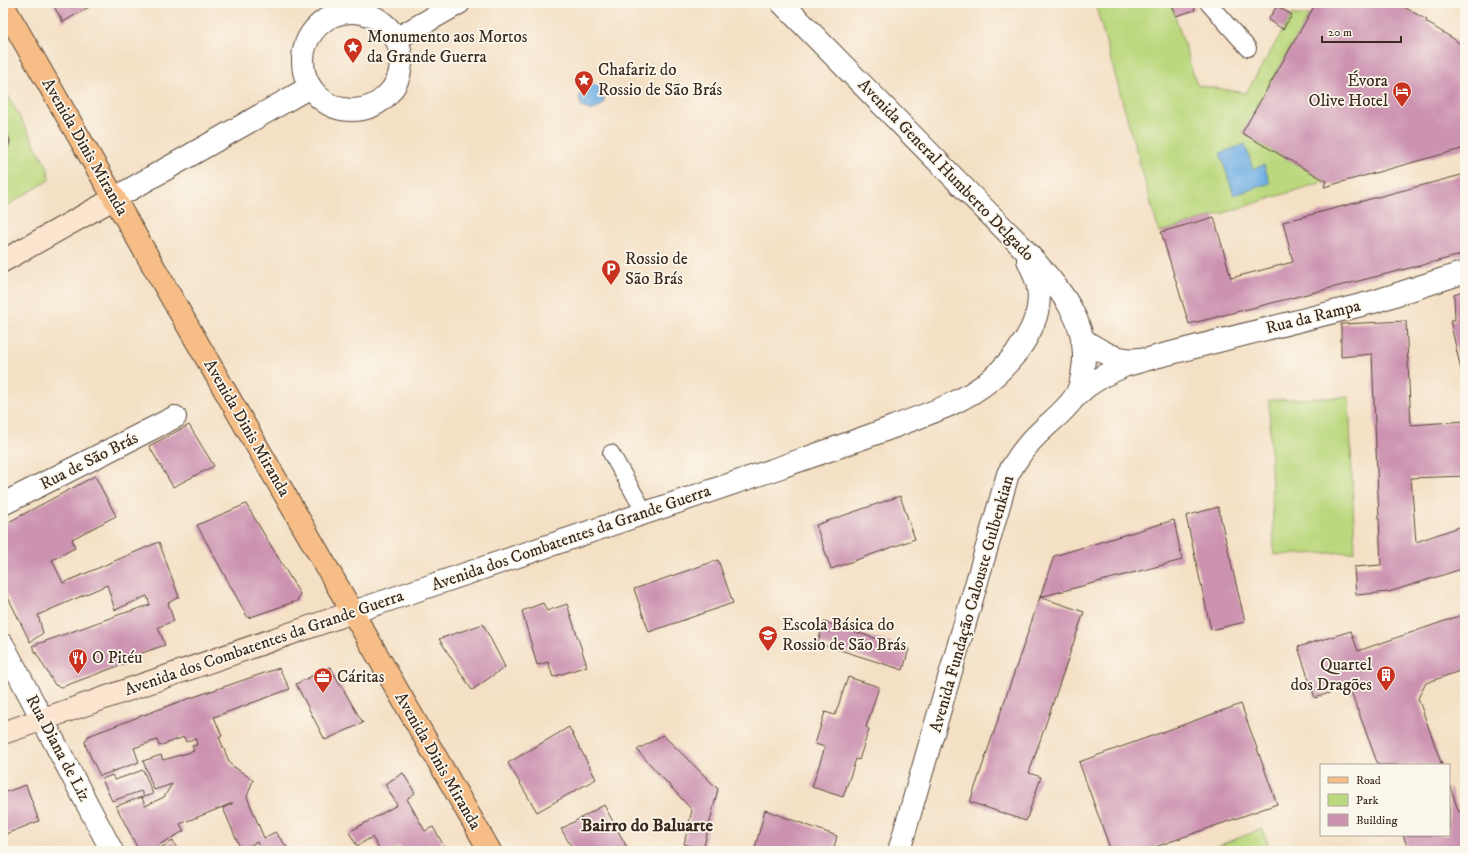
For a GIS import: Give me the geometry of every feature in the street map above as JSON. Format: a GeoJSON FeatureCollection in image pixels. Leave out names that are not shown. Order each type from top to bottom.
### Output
{"type":"FeatureCollection","features":[{"type":"Feature","properties":{"kind":"main road","name":"Avenida Dinis Miranda"},"geometry":{"type":"LineString","coordinates":[[3,5],[354,612],[490,851]]}},
{"type":"Feature","properties":{"kind":"street"},"geometry":{"type":"LineString","coordinates":[[396,39],[459,3]]}},
{"type":"Feature","properties":{"kind":"street","name":"Avenida General Humberto Delgado"},"geometry":{"type":"LineString","coordinates":[[782,3],[1023,248],[1055,284],[1066,298],[1075,314],[1083,346]]}},
{"type":"Feature","properties":{"kind":"street"},"geometry":{"type":"LineString","coordinates":[[344,12],[359,12],[374,17],[386,25],[396,39],[401,55],[401,70],[396,84],[388,96],[376,105],[362,110],[346,110],[332,106],[319,98],[310,87],[303,68],[304,53],[308,38],[317,26],[330,17],[344,12]]}},
{"type":"Feature","properties":{"kind":"street"},"geometry":{"type":"LineString","coordinates":[[3,261],[310,87]]}},
{"type":"Feature","properties":{"kind":"street","name":"Avenida dos Combatentes da Grande Guerra"},"geometry":{"type":"LineString","coordinates":[[3,733],[832,450],[953,404],[987,382],[1013,357],[1036,318],[1039,300],[1038,283],[1023,248]]}},
{"type":"Feature","properties":{"kind":"street","name":"Rua da Rampa"},"geometry":{"type":"LineString","coordinates":[[1075,397],[1086,387],[1103,376],[1124,366],[1373,302],[1465,272]]}},
{"type":"Feature","properties":{"kind":"street","name":"Rua da Rampa"},"geometry":{"type":"LineString","coordinates":[[1083,346],[1122,359],[1159,356]]}},
{"type":"Feature","properties":{"kind":"street","name":"Avenida Fundação Calouste Gulbenkian"},"geometry":{"type":"LineString","coordinates":[[899,851],[1008,474],[1016,460],[1038,434],[1062,412],[1075,397],[1082,376],[1083,346]]}},
{"type":"Feature","properties":{"kind":"street","name":"Rua de São Brás"},"geometry":{"type":"LineString","coordinates":[[3,504],[175,417]]}},
{"type":"Feature","properties":{"kind":"street","name":"Rua Diana de Liz"},"geometry":{"type":"LineString","coordinates":[[3,645],[112,851]]}},
{"type":"Feature","properties":{"kind":"lane"},"geometry":{"type":"LineString","coordinates":[[1208,3],[1248,48]]}},
{"type":"Feature","properties":{"kind":"lane"},"geometry":{"type":"LineString","coordinates":[[611,453],[645,513]]}},
{"type":"Feature","properties":{"kind":"green space"},"geometry":{"type":"Polygon","coordinates":[[[1095,3],[1171,3],[1197,85],[1246,93],[1292,15],[1309,15],[1242,133],[1326,181],[1159,232],[1095,3]]]}},
{"type":"Feature","properties":{"kind":"green space"},"geometry":{"type":"Polygon","coordinates":[[[8,96],[48,168],[49,180],[3,208],[3,154],[10,141],[3,123],[3,99],[8,96]]]}},
{"type":"Feature","properties":{"kind":"green space"},"geometry":{"type":"Polygon","coordinates":[[[1349,397],[1355,552],[1274,555],[1269,400],[1349,397]]]}},
{"type":"Feature","properties":{"kind":"green space"},"geometry":{"type":"Polygon","coordinates":[[[1262,829],[1271,851],[1204,851],[1262,829]]]}},
{"type":"Feature","properties":{"kind":"water","name":"Chafariz do Rossio de São Brás"},"geometry":{"type":"Polygon","coordinates":[[[588,84],[593,84],[600,87],[604,96],[603,104],[593,110],[588,110],[582,107],[579,99],[581,90],[588,84]]]}},
{"type":"Feature","properties":{"kind":"water"},"geometry":{"type":"Polygon","coordinates":[[[1245,144],[1253,169],[1264,165],[1270,183],[1234,195],[1220,153],[1245,144]]]}},
{"type":"Feature","properties":{"kind":"building"},"geometry":{"type":"Polygon","coordinates":[[[52,3],[96,3],[63,22],[52,3]]]}},
{"type":"Feature","properties":{"kind":"building"},"geometry":{"type":"Polygon","coordinates":[[[1171,3],[1193,3],[1195,10],[1176,16],[1171,3]]]}},
{"type":"Feature","properties":{"kind":"building"},"geometry":{"type":"Polygon","coordinates":[[[1316,3],[1397,3],[1427,20],[1426,22],[1454,39],[1465,48],[1465,148],[1324,187],[1326,181],[1242,133],[1316,3]]]}},
{"type":"Feature","properties":{"kind":"building"},"geometry":{"type":"Polygon","coordinates":[[[1277,6],[1292,15],[1283,29],[1268,20],[1277,6]]]}},
{"type":"Feature","properties":{"kind":"building"},"geometry":{"type":"Polygon","coordinates":[[[3,87],[8,96],[3,99],[3,87]]]}},
{"type":"Feature","properties":{"kind":"building"},"geometry":{"type":"Polygon","coordinates":[[[3,123],[10,141],[3,154],[3,123]]]}},
{"type":"Feature","properties":{"kind":"building"},"geometry":{"type":"Polygon","coordinates":[[[1465,174],[1465,254],[1189,324],[1161,232],[1214,217],[1231,278],[1293,262],[1283,222],[1465,174]]]}},
{"type":"Feature","properties":{"kind":"building"},"geometry":{"type":"Polygon","coordinates":[[[1465,290],[1464,384],[1450,320],[1455,320],[1454,294],[1465,290]]]}},
{"type":"Feature","properties":{"kind":"building"},"geometry":{"type":"Polygon","coordinates":[[[1406,321],[1411,425],[1465,421],[1465,476],[1411,478],[1416,542],[1465,525],[1465,568],[1389,592],[1356,595],[1354,567],[1381,565],[1372,354],[1341,357],[1341,324],[1406,321]]]}},
{"type":"Feature","properties":{"kind":"building"},"geometry":{"type":"Polygon","coordinates":[[[189,425],[214,466],[173,487],[149,446],[189,425]]]}},
{"type":"Feature","properties":{"kind":"building"},"geometry":{"type":"Polygon","coordinates":[[[95,476],[116,516],[72,539],[75,548],[52,560],[63,583],[159,542],[179,597],[168,603],[174,621],[158,627],[165,645],[136,655],[137,659],[62,687],[55,685],[32,646],[150,605],[147,596],[115,610],[107,585],[38,615],[43,633],[30,642],[3,587],[3,525],[95,476]]]}},
{"type":"Feature","properties":{"kind":"building"},"geometry":{"type":"Polygon","coordinates":[[[900,496],[915,539],[831,569],[816,525],[900,496]]]}},
{"type":"Feature","properties":{"kind":"building"},"geometry":{"type":"Polygon","coordinates":[[[246,504],[300,594],[297,601],[248,618],[197,525],[246,504]]]}},
{"type":"Feature","properties":{"kind":"building"},"geometry":{"type":"Polygon","coordinates":[[[1218,507],[1245,622],[1211,630],[1186,516],[1218,507]]]}},
{"type":"Feature","properties":{"kind":"building"},"geometry":{"type":"Polygon","coordinates":[[[1174,520],[1182,560],[1040,597],[1054,556],[1174,520]]]}},
{"type":"Feature","properties":{"kind":"building"},"geometry":{"type":"Polygon","coordinates":[[[718,560],[733,603],[649,632],[634,589],[718,560]]]}},
{"type":"Feature","properties":{"kind":"building"},"geometry":{"type":"Polygon","coordinates":[[[1040,597],[1084,612],[1029,773],[1041,777],[1026,821],[970,802],[1040,597]]]}},
{"type":"Feature","properties":{"kind":"building"},"geometry":{"type":"Polygon","coordinates":[[[543,603],[547,611],[567,604],[587,666],[553,677],[548,662],[537,665],[522,611],[543,603]]]}},
{"type":"Feature","properties":{"kind":"building","name":"Quartel dos Dragões"},"geometry":{"type":"Polygon","coordinates":[[[1465,614],[1465,669],[1426,683],[1418,698],[1442,764],[1378,764],[1349,686],[1315,698],[1298,647],[1351,631],[1358,651],[1465,614]]]}},
{"type":"Feature","properties":{"kind":"building"},"geometry":{"type":"Polygon","coordinates":[[[824,622],[909,649],[903,670],[818,643],[824,622]]]}},
{"type":"Feature","properties":{"kind":"building"},"geometry":{"type":"Polygon","coordinates":[[[483,624],[505,667],[472,690],[439,639],[483,624]]]}},
{"type":"Feature","properties":{"kind":"building"},"geometry":{"type":"Polygon","coordinates":[[[330,667],[363,723],[325,740],[296,684],[330,667]]]}},
{"type":"Feature","properties":{"kind":"building"},"geometry":{"type":"Polygon","coordinates":[[[279,668],[290,689],[214,717],[222,736],[219,737],[230,764],[253,780],[247,797],[264,838],[275,832],[290,851],[261,851],[257,842],[241,850],[223,808],[233,803],[180,824],[184,831],[148,851],[139,851],[116,806],[142,797],[145,806],[164,797],[172,784],[154,790],[143,761],[161,755],[163,760],[194,751],[192,746],[197,745],[195,738],[186,742],[184,737],[159,746],[157,740],[134,748],[139,762],[100,776],[86,747],[85,742],[88,736],[173,704],[279,668]]]}},
{"type":"Feature","properties":{"kind":"building"},"geometry":{"type":"Polygon","coordinates":[[[848,677],[879,687],[866,727],[869,729],[859,760],[856,759],[843,797],[812,787],[825,747],[815,744],[825,712],[835,715],[848,677]]]}},
{"type":"Feature","properties":{"kind":"building"},"geometry":{"type":"Polygon","coordinates":[[[1241,704],[1277,804],[1144,851],[1111,851],[1079,762],[1241,704]]]}},
{"type":"Feature","properties":{"kind":"building"},"geometry":{"type":"Polygon","coordinates":[[[569,727],[596,779],[537,812],[508,763],[569,727]]]}},
{"type":"Feature","properties":{"kind":"building"},"geometry":{"type":"Polygon","coordinates":[[[663,735],[718,789],[703,850],[684,844],[692,810],[637,750],[663,735]]]}},
{"type":"Feature","properties":{"kind":"building"},"geometry":{"type":"Polygon","coordinates":[[[143,770],[153,794],[144,797],[141,791],[112,801],[102,779],[112,775],[115,780],[143,770]]]}},
{"type":"Feature","properties":{"kind":"building"},"geometry":{"type":"Polygon","coordinates":[[[403,773],[415,793],[407,799],[425,831],[433,827],[447,851],[402,851],[399,846],[390,851],[380,851],[372,837],[357,846],[349,832],[397,805],[385,784],[403,773]]]}},
{"type":"Feature","properties":{"kind":"building"},"geometry":{"type":"Polygon","coordinates":[[[26,785],[39,821],[3,835],[3,793],[26,785]]]}},
{"type":"Feature","properties":{"kind":"building"},"geometry":{"type":"Polygon","coordinates":[[[1450,787],[1459,812],[1465,815],[1465,851],[1409,851],[1403,836],[1450,836],[1450,787]]]}},
{"type":"Feature","properties":{"kind":"building"},"geometry":{"type":"Polygon","coordinates":[[[604,805],[629,851],[574,851],[561,829],[604,805]]]}},
{"type":"Feature","properties":{"kind":"building"},"geometry":{"type":"Polygon","coordinates":[[[765,810],[837,836],[833,851],[763,851],[755,848],[765,810]]]}},
{"type":"Feature","properties":{"kind":"building"},"geometry":{"type":"Polygon","coordinates":[[[173,841],[178,851],[155,851],[173,841]]]}},
{"type":"Feature","properties":{"kind":"place","name":"Monumento aos Mortos da Grande Guerra"},"geometry":{"type":"Point","coordinates":[353,64]}},
{"type":"Feature","properties":{"kind":"place","name":"Chafariz do Rossio de São Brás"},"geometry":{"type":"Point","coordinates":[584,97]}},
{"type":"Feature","properties":{"kind":"place","name":"Évora Olive Hotel"},"geometry":{"type":"Point","coordinates":[1402,108]}},
{"type":"Feature","properties":{"kind":"place","name":"Rossio de São Brás"},"geometry":{"type":"Point","coordinates":[611,286]}},
{"type":"Feature","properties":{"kind":"place","name":"Escola Básica do Rossio de São Brás"},"geometry":{"type":"Point","coordinates":[768,652]}},
{"type":"Feature","properties":{"kind":"place","name":"O Pitéu"},"geometry":{"type":"Point","coordinates":[78,675]}},
{"type":"Feature","properties":{"kind":"place","name":"Quartel dos Dragões"},"geometry":{"type":"Point","coordinates":[1386,692]}},
{"type":"Feature","properties":{"kind":"place","name":"Cáritas"},"geometry":{"type":"Point","coordinates":[323,694]}},
{"type":"Feature","properties":{"kind":"district","name":"Bairro do Baluarte"},"geometry":{"type":"Point","coordinates":[647,826]}}]}
